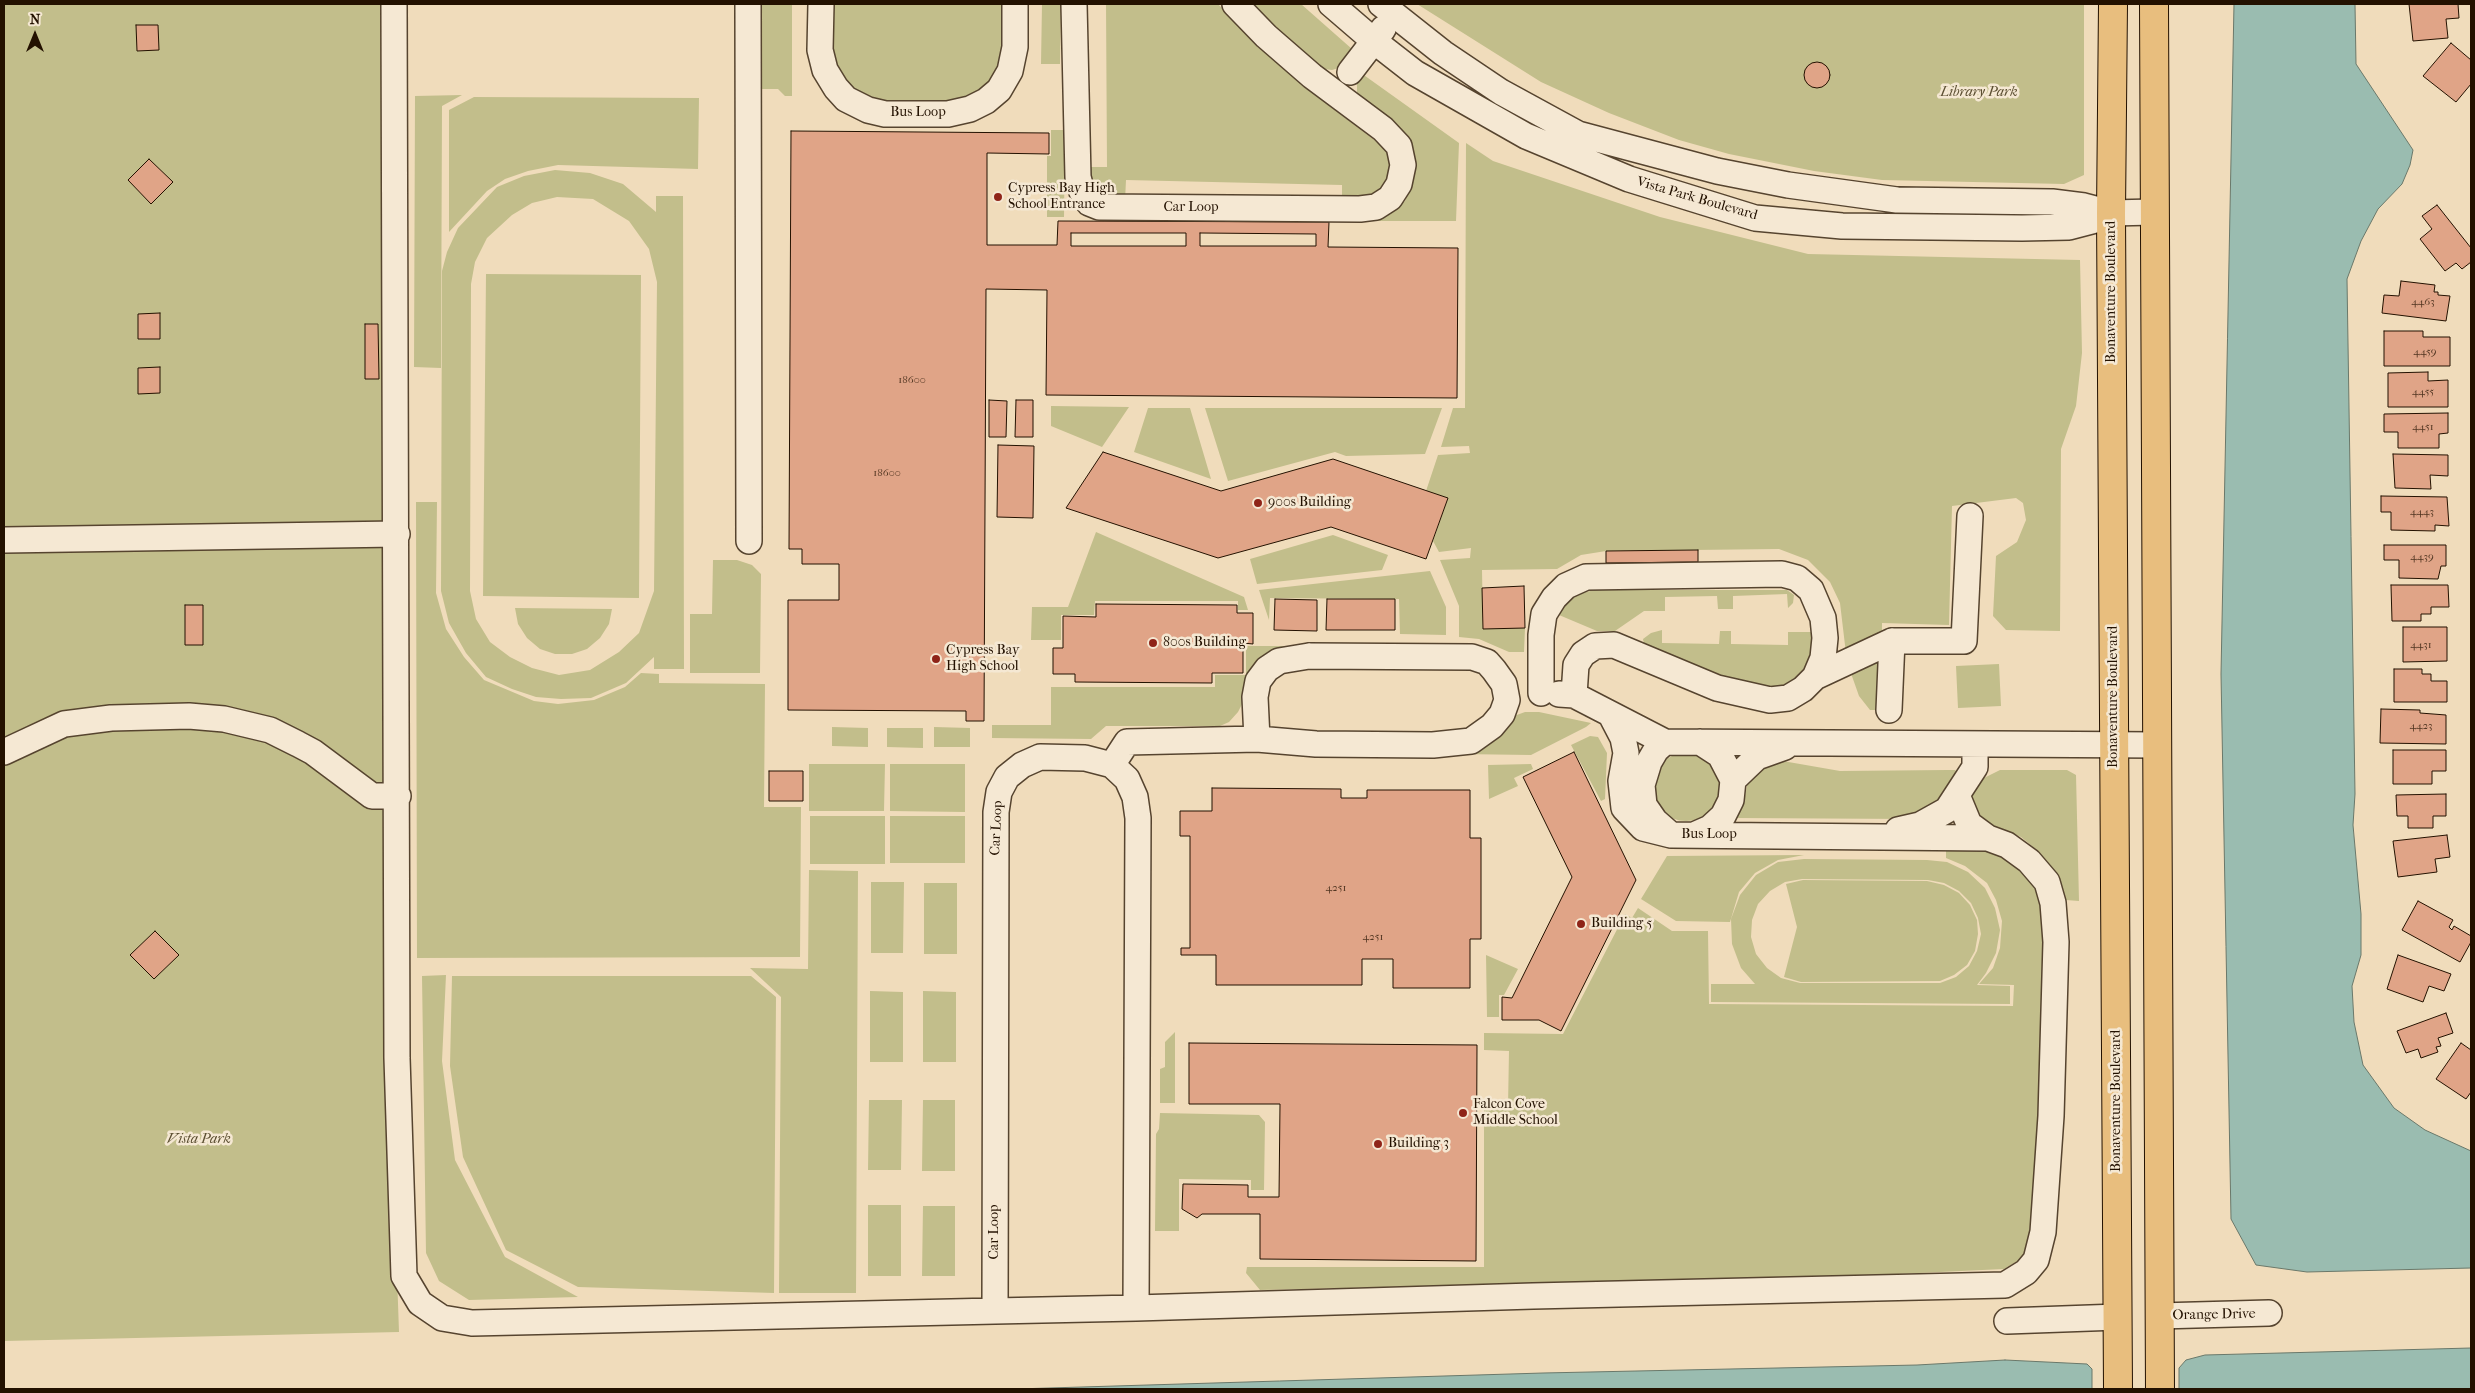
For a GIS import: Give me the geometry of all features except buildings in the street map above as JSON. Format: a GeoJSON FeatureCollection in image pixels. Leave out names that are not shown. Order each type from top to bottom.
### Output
{"type":"FeatureCollection","features":[{"type":"Feature","properties":{"kind":"main road","name":"Bonaventure Boulevard"},"geometry":{"type":"LineString","coordinates":[[2113,4],[2111,212],[2118,1389]]}},
{"type":"Feature","properties":{"kind":"main road"},"geometry":{"type":"LineString","coordinates":[[2154,4],[2160,1389]]}},
{"type":"Feature","properties":{"kind":"street"},"geometry":{"type":"LineString","coordinates":[[394,4],[398,796],[397,1058],[401,1218],[404,1276],[420,1303],[442,1318],[472,1323],[995,1312],[2004,1285],[2026,1272],[2036,1260],[2043,1232],[2051,1116],[2056,942],[2053,903],[2047,882],[2030,861],[2006,845],[1988,838],[1969,824],[1957,794]]}},
{"type":"Feature","properties":{"kind":"street"},"geometry":{"type":"LineString","coordinates":[[748,4],[749,541]]}},
{"type":"Feature","properties":{"kind":"street","name":"Bus Loop"},"geometry":{"type":"LineString","coordinates":[[821,4],[820,50],[825,70],[836,88],[846,99],[868,110],[885,114],[948,114],[970,109],[986,101],[1003,84],[1010,71],[1015,47],[1015,4]]}},
{"type":"Feature","properties":{"kind":"street","name":"Car Loop"},"geometry":{"type":"LineString","coordinates":[[1074,4],[1078,177],[1082,192],[1089,203],[1099,207],[1360,209],[1376,207],[1390,198],[1399,184],[1403,165],[1398,146],[1383,129],[1363,116],[1312,76],[1266,36],[1235,4]]}},
{"type":"Feature","properties":{"kind":"street","name":"Vista Park Boulevard"},"geometry":{"type":"LineString","coordinates":[[1331,4],[1415,73],[1526,136],[1629,179],[1756,218],[1842,226],[2022,228],[2069,226],[2092,221],[2111,212]]}},
{"type":"Feature","properties":{"kind":"street"},"geometry":{"type":"LineString","coordinates":[[1312,76],[1336,77],[1350,72],[1374,41],[1387,9]]}},
{"type":"Feature","properties":{"kind":"street","name":"Vista Park Boulevard"},"geometry":{"type":"LineString","coordinates":[[1387,9],[1443,53],[1501,92],[1578,134],[1717,171],[1788,185],[1898,200],[2052,202],[2111,212],[2154,212]]}},
{"type":"Feature","properties":{"kind":"street"},"geometry":{"type":"LineString","coordinates":[[1350,72],[1353,99],[1363,116]]}},
{"type":"Feature","properties":{"kind":"street"},"geometry":{"type":"LineString","coordinates":[[1574,695],[1576,665],[1584,654],[1595,646],[1614,645],[1717,688],[1770,700],[1788,698],[1803,689],[1815,677],[1892,641],[1964,641],[1970,516]]}},
{"type":"Feature","properties":{"kind":"street"},"geometry":{"type":"LineString","coordinates":[[4,540],[397,534]]}},
{"type":"Feature","properties":{"kind":"street"},"geometry":{"type":"LineString","coordinates":[[1540,693],[1540,635],[1544,614],[1554,598],[1566,586],[1586,577],[1782,574],[1797,578],[1811,590],[1823,618],[1824,645],[1822,658],[1815,677]]}},
{"type":"Feature","properties":{"kind":"street"},"geometry":{"type":"LineString","coordinates":[[1889,710],[1892,641]]}},
{"type":"Feature","properties":{"kind":"street"},"geometry":{"type":"LineString","coordinates":[[1136,1308],[1138,818],[1135,798],[1127,779],[1112,765],[1128,742],[1256,739],[1316,744],[1433,745],[1472,740],[1482,734],[1502,714],[1507,695],[1504,684],[1487,662],[1472,658],[1309,656],[1279,661],[1267,669],[1258,681],[1255,697],[1256,739]]}},
{"type":"Feature","properties":{"kind":"street"},"geometry":{"type":"LineString","coordinates":[[1507,695],[1540,693],[1574,695],[1665,742],[2156,745]]}},
{"type":"Feature","properties":{"kind":"street"},"geometry":{"type":"LineString","coordinates":[[1611,715],[1624,738],[1626,753],[1621,781],[1624,808],[1643,828],[1683,835],[1710,828],[1723,816],[1731,800],[1732,780],[1720,756],[1700,742]]}},
{"type":"Feature","properties":{"kind":"street"},"geometry":{"type":"LineString","coordinates":[[4,752],[64,724],[111,718],[180,716],[224,719],[270,730],[306,748],[372,796],[398,796]]}},
{"type":"Feature","properties":{"kind":"street","name":"Bus Loop"},"geometry":{"type":"LineString","coordinates":[[1665,742],[1656,750],[1649,762],[1642,785],[1644,805],[1655,821],[1683,835],[1988,838]]}},
{"type":"Feature","properties":{"kind":"street"},"geometry":{"type":"LineString","coordinates":[[1732,780],[1757,757],[1781,747],[1810,744]]}},
{"type":"Feature","properties":{"kind":"street"},"geometry":{"type":"LineString","coordinates":[[1866,837],[1920,826],[1947,810],[1975,767],[1975,744]]}},
{"type":"Feature","properties":{"kind":"street","name":"Car Loop"},"geometry":{"type":"LineString","coordinates":[[995,1312],[996,812],[999,792],[1007,777],[1022,765],[1040,757],[1085,758],[1112,765]]}},
{"type":"Feature","properties":{"kind":"street","name":"Orange Drive"},"geometry":{"type":"LineString","coordinates":[[2160,1316],[2269,1313]]}},
{"type":"Feature","properties":{"kind":"street"},"geometry":{"type":"LineString","coordinates":[[2006,1321],[2118,1317]]}},
{"type":"Feature","properties":{"kind":"green space","name":"Vista Park"},"geometry":{"type":"Polygon","coordinates":[[[4,4],[388,4],[394,1189],[399,1332],[4,1341],[4,4]]]}},
{"type":"Feature","properties":{"kind":"green space"},"geometry":{"type":"Polygon","coordinates":[[[759,4],[792,4],[792,96],[785,96],[778,89],[759,89],[759,4]]]}},
{"type":"Feature","properties":{"kind":"green space"},"geometry":{"type":"Polygon","coordinates":[[[832,4],[1004,4],[1002,57],[992,78],[977,93],[955,106],[876,103],[856,94],[840,78],[831,48],[832,4]]]}},
{"type":"Feature","properties":{"kind":"green space"},"geometry":{"type":"Polygon","coordinates":[[[1042,4],[1061,4],[1060,64],[1041,64],[1042,4]]]}},
{"type":"Feature","properties":{"kind":"green space"},"geometry":{"type":"Polygon","coordinates":[[[1106,4],[1218,4],[1258,47],[1310,91],[1390,152],[1392,167],[1384,190],[1370,195],[1342,199],[1342,185],[1126,180],[1125,201],[1094,190],[1089,180],[1090,167],[1107,167],[1106,4]]]}},
{"type":"Feature","properties":{"kind":"green space"},"geometry":{"type":"Polygon","coordinates":[[[1250,4],[1301,4],[1352,49],[1342,67],[1332,70],[1317,68],[1250,4]]]}},
{"type":"Feature","properties":{"kind":"green space","name":"Library Park"},"geometry":{"type":"Polygon","coordinates":[[[1417,4],[2084,4],[2084,175],[2064,184],[1882,180],[1814,171],[1729,154],[1679,140],[1609,113],[1541,82],[1417,4]]]}},
{"type":"Feature","properties":{"kind":"green space"},"geometry":{"type":"Polygon","coordinates":[[[1361,73],[1459,143],[1456,221],[1371,221],[1387,216],[1405,201],[1414,178],[1415,165],[1411,149],[1357,98],[1357,80],[1361,73]]]}},
{"type":"Feature","properties":{"kind":"green space"},"geometry":{"type":"Polygon","coordinates":[[[462,95],[442,106],[441,368],[414,367],[415,96],[462,95]]]}},
{"type":"Feature","properties":{"kind":"green space"},"geometry":{"type":"Polygon","coordinates":[[[474,97],[699,98],[698,169],[558,165],[528,171],[505,179],[487,191],[449,232],[449,110],[474,97]]]}},
{"type":"Feature","properties":{"kind":"green space"},"geometry":{"type":"Polygon","coordinates":[[[1051,130],[1065,130],[1064,217],[1047,217],[1047,156],[1051,156],[1051,130]]]}},
{"type":"Feature","properties":{"kind":"green space"},"geometry":{"type":"Polygon","coordinates":[[[1466,143],[1493,161],[1660,217],[1808,254],[2080,260],[2082,353],[2076,406],[2061,449],[2060,631],[2006,630],[1993,616],[1996,556],[2017,542],[2026,520],[2023,503],[2016,498],[1952,506],[1949,625],[1882,623],[1881,710],[1870,710],[1859,696],[1847,662],[1840,603],[1830,582],[1808,560],[1779,549],[1606,551],[1581,555],[1557,569],[1482,570],[1483,628],[1525,628],[1524,652],[1509,652],[1479,639],[1459,637],[1459,606],[1440,560],[1470,558],[1471,548],[1439,552],[1433,541],[1448,498],[1426,491],[1438,455],[1470,453],[1469,446],[1441,447],[1453,408],[1465,408],[1466,143]]]}},
{"type":"Feature","properties":{"kind":"green space"},"geometry":{"type":"Polygon","coordinates":[[[555,170],[590,173],[623,184],[656,212],[656,196],[683,196],[684,669],[654,669],[654,657],[626,683],[591,698],[561,699],[536,697],[486,677],[466,653],[449,623],[441,591],[442,271],[447,252],[458,228],[497,187],[524,176],[555,170]],[[557,197],[532,203],[512,215],[487,238],[475,262],[471,284],[470,591],[476,619],[490,642],[510,657],[532,668],[559,675],[590,670],[619,652],[639,633],[654,591],[657,282],[649,249],[629,221],[593,199],[557,197]]]}},
{"type":"Feature","properties":{"kind":"green space"},"geometry":{"type":"Polygon","coordinates":[[[486,274],[641,275],[639,598],[483,596],[486,274]]]}},
{"type":"Feature","properties":{"kind":"green space"},"geometry":{"type":"Polygon","coordinates":[[[1051,406],[1129,407],[1102,447],[1051,426],[1051,406]]]}},
{"type":"Feature","properties":{"kind":"green space"},"geometry":{"type":"Polygon","coordinates":[[[1148,408],[1190,408],[1211,479],[1134,452],[1148,408]]]}},
{"type":"Feature","properties":{"kind":"green space"},"geometry":{"type":"Polygon","coordinates":[[[1205,408],[1442,408],[1425,454],[1346,456],[1335,452],[1228,481],[1205,408]]]}},
{"type":"Feature","properties":{"kind":"green space"},"geometry":{"type":"Polygon","coordinates":[[[416,502],[437,502],[436,593],[446,629],[464,657],[484,680],[534,701],[558,704],[594,700],[625,687],[641,673],[659,674],[659,683],[765,684],[764,807],[801,807],[800,957],[417,958],[416,502]]]}},
{"type":"Feature","properties":{"kind":"green space"},"geometry":{"type":"Polygon","coordinates":[[[1096,532],[1244,597],[1248,610],[1238,610],[1238,601],[1095,601],[1094,615],[1061,615],[1061,640],[1031,640],[1032,607],[1068,607],[1096,532]]]}},
{"type":"Feature","properties":{"kind":"green space"},"geometry":{"type":"Polygon","coordinates":[[[1333,535],[1388,555],[1382,570],[1257,584],[1250,559],[1333,535]]]}},
{"type":"Feature","properties":{"kind":"green space"},"geometry":{"type":"Polygon","coordinates":[[[713,560],[737,560],[752,565],[761,574],[760,673],[690,673],[690,614],[712,614],[713,560]]]}},
{"type":"Feature","properties":{"kind":"green space"},"geometry":{"type":"Polygon","coordinates":[[[1430,571],[1446,607],[1446,635],[1400,634],[1399,599],[1270,598],[1269,620],[1259,590],[1430,571]]]}},
{"type":"Feature","properties":{"kind":"green space"},"geometry":{"type":"Polygon","coordinates":[[[1595,590],[1787,590],[1794,595],[1793,603],[1788,608],[1787,594],[1733,596],[1733,609],[1718,609],[1717,596],[1665,597],[1665,611],[1644,611],[1615,631],[1597,631],[1559,615],[1563,607],[1577,594],[1595,590]]]}},
{"type":"Feature","properties":{"kind":"green space"},"geometry":{"type":"Polygon","coordinates":[[[515,608],[612,609],[609,624],[600,638],[587,649],[572,654],[555,654],[540,649],[527,638],[518,624],[515,608]]]}},
{"type":"Feature","properties":{"kind":"green space"},"geometry":{"type":"Polygon","coordinates":[[[1662,630],[1662,643],[1719,644],[1720,631],[1731,631],[1731,644],[1788,645],[1788,632],[1815,632],[1814,648],[1806,668],[1795,683],[1780,692],[1754,690],[1644,645],[1643,639],[1651,633],[1662,630]]]}},
{"type":"Feature","properties":{"kind":"green space"},"geometry":{"type":"Polygon","coordinates":[[[1246,646],[1287,646],[1266,657],[1238,712],[1229,722],[1220,726],[1106,726],[1091,739],[992,738],[992,725],[1051,725],[1051,687],[1215,687],[1215,675],[1246,675],[1246,646]]]}},
{"type":"Feature","properties":{"kind":"green space"},"geometry":{"type":"Polygon","coordinates":[[[1999,664],[2001,706],[1958,708],[1956,666],[1999,664]]]}},
{"type":"Feature","properties":{"kind":"green space"},"geometry":{"type":"Polygon","coordinates":[[[1525,712],[1539,712],[1591,723],[1531,755],[1459,754],[1514,716],[1525,712]]]}},
{"type":"Feature","properties":{"kind":"green space"},"geometry":{"type":"Polygon","coordinates":[[[832,727],[868,728],[868,747],[832,746],[832,727]]]}},
{"type":"Feature","properties":{"kind":"green space"},"geometry":{"type":"Polygon","coordinates":[[[934,727],[970,728],[970,747],[934,747],[934,727]]]}},
{"type":"Feature","properties":{"kind":"green space"},"geometry":{"type":"Polygon","coordinates":[[[887,728],[923,728],[923,748],[887,747],[887,728]]]}},
{"type":"Feature","properties":{"kind":"green space"},"geometry":{"type":"Polygon","coordinates":[[[1590,736],[1598,737],[1607,753],[1605,799],[1601,801],[1571,745],[1590,736]]]}},
{"type":"Feature","properties":{"kind":"green space"},"geometry":{"type":"Polygon","coordinates":[[[1679,753],[1693,753],[1705,758],[1715,768],[1720,780],[1720,794],[1715,806],[1705,816],[1693,821],[1679,821],[1667,816],[1657,806],[1652,794],[1652,780],[1657,768],[1667,758],[1679,753]]]}},
{"type":"Feature","properties":{"kind":"green space"},"geometry":{"type":"Polygon","coordinates":[[[1777,760],[1840,771],[1955,770],[1959,775],[1942,804],[1912,819],[1735,818],[1744,802],[1748,780],[1754,770],[1777,760]]]}},
{"type":"Feature","properties":{"kind":"green space"},"geometry":{"type":"Polygon","coordinates":[[[809,764],[885,764],[884,811],[809,811],[809,764]]]}},
{"type":"Feature","properties":{"kind":"green space"},"geometry":{"type":"Polygon","coordinates":[[[890,764],[965,764],[965,812],[890,811],[890,764]]]}},
{"type":"Feature","properties":{"kind":"green space"},"geometry":{"type":"Polygon","coordinates":[[[1531,764],[1533,769],[1514,778],[1518,786],[1489,799],[1488,765],[1531,764]]]}},
{"type":"Feature","properties":{"kind":"green space"},"geometry":{"type":"Polygon","coordinates":[[[2000,770],[2067,770],[2076,775],[2079,901],[2066,900],[2051,866],[2038,851],[2021,837],[1980,820],[1971,802],[1971,795],[1978,781],[2000,770]]]}},
{"type":"Feature","properties":{"kind":"green space"},"geometry":{"type":"Polygon","coordinates":[[[810,816],[885,816],[885,864],[810,864],[810,816]]]}},
{"type":"Feature","properties":{"kind":"green space"},"geometry":{"type":"Polygon","coordinates":[[[890,816],[965,816],[965,863],[890,863],[890,816]]]}},
{"type":"Feature","properties":{"kind":"green space"},"geometry":{"type":"Polygon","coordinates":[[[1946,847],[1995,849],[2033,876],[2045,914],[2046,1012],[2033,1237],[2024,1257],[2004,1269],[1854,1276],[1260,1290],[1246,1273],[1247,1267],[1484,1267],[1484,1107],[1508,1107],[1509,1051],[1484,1050],[1484,1033],[1563,1034],[1625,914],[1632,918],[1638,908],[1672,931],[1708,931],[1709,1004],[2013,1006],[2014,985],[1979,984],[1993,968],[2000,948],[2002,921],[1996,900],[1987,883],[1965,866],[1946,858],[1946,847]]]}},
{"type":"Feature","properties":{"kind":"green space"},"geometry":{"type":"Polygon","coordinates":[[[1804,855],[1778,860],[1755,873],[1739,892],[1730,922],[1676,921],[1641,899],[1667,856],[1804,855]]]}},
{"type":"Feature","properties":{"kind":"green space"},"geometry":{"type":"Polygon","coordinates":[[[1804,859],[1927,860],[1947,862],[1968,872],[1985,888],[1995,908],[2000,930],[1996,953],[1986,973],[1977,985],[2010,986],[2010,1004],[1711,1002],[1711,984],[1755,984],[1741,968],[1732,944],[1731,919],[1740,895],[1756,875],[1778,862],[1804,859]],[[1802,879],[1785,882],[1770,891],[1758,904],[1752,920],[1751,937],[1756,954],[1767,968],[1781,978],[1800,983],[1940,983],[1956,977],[1969,966],[1977,951],[1981,934],[1978,918],[1971,903],[1959,891],[1944,883],[1928,880],[1802,879]]]}},
{"type":"Feature","properties":{"kind":"green space"},"geometry":{"type":"Polygon","coordinates":[[[809,870],[858,871],[856,1293],[779,1293],[781,997],[750,968],[808,969],[809,870]]]}},
{"type":"Feature","properties":{"kind":"green space"},"geometry":{"type":"Polygon","coordinates":[[[1803,880],[1927,881],[1944,885],[1959,893],[1970,905],[1977,920],[1978,934],[1975,951],[1967,965],[1954,975],[1940,981],[1801,982],[1784,977],[1797,927],[1786,884],[1803,880]]]}},
{"type":"Feature","properties":{"kind":"green space"},"geometry":{"type":"Polygon","coordinates":[[[871,882],[904,882],[903,953],[871,953],[871,882]]]}},
{"type":"Feature","properties":{"kind":"green space"},"geometry":{"type":"Polygon","coordinates":[[[924,883],[957,883],[957,954],[924,954],[924,883]]]}},
{"type":"Feature","properties":{"kind":"green space"},"geometry":{"type":"Polygon","coordinates":[[[1486,955],[1518,969],[1504,995],[1499,995],[1499,1017],[1487,1017],[1486,955]]]}},
{"type":"Feature","properties":{"kind":"green space"},"geometry":{"type":"Polygon","coordinates":[[[446,975],[442,1061],[455,1160],[505,1257],[578,1297],[469,1300],[439,1281],[426,1253],[422,976],[446,975]]]}},
{"type":"Feature","properties":{"kind":"green space"},"geometry":{"type":"Polygon","coordinates":[[[452,976],[751,976],[776,997],[774,1293],[578,1287],[506,1250],[463,1157],[450,1066],[452,976]]]}},
{"type":"Feature","properties":{"kind":"green space"},"geometry":{"type":"Polygon","coordinates":[[[870,991],[903,992],[903,1062],[870,1062],[870,991]]]}},
{"type":"Feature","properties":{"kind":"green space"},"geometry":{"type":"Polygon","coordinates":[[[923,991],[956,992],[956,1062],[923,1062],[923,991]]]}},
{"type":"Feature","properties":{"kind":"green space"},"geometry":{"type":"Polygon","coordinates":[[[1175,1032],[1175,1103],[1160,1103],[1160,1069],[1165,1067],[1165,1042],[1175,1032]]]}},
{"type":"Feature","properties":{"kind":"green space"},"geometry":{"type":"Polygon","coordinates":[[[869,1100],[902,1100],[901,1170],[868,1170],[869,1100]]]}},
{"type":"Feature","properties":{"kind":"green space"},"geometry":{"type":"Polygon","coordinates":[[[923,1100],[955,1100],[955,1171],[922,1171],[923,1100]]]}},
{"type":"Feature","properties":{"kind":"green space"},"geometry":{"type":"Polygon","coordinates":[[[1160,1113],[1259,1115],[1265,1122],[1264,1190],[1251,1190],[1251,1180],[1179,1179],[1179,1231],[1155,1231],[1156,1134],[1159,1129],[1160,1113]]]}},
{"type":"Feature","properties":{"kind":"green space"},"geometry":{"type":"Polygon","coordinates":[[[868,1205],[901,1205],[901,1276],[868,1276],[868,1205]]]}},
{"type":"Feature","properties":{"kind":"green space"},"geometry":{"type":"Polygon","coordinates":[[[923,1206],[955,1206],[955,1276],[922,1276],[923,1206]]]}},
{"type":"Feature","properties":{"kind":"water"},"geometry":{"type":"Polygon","coordinates":[[[2234,4],[2355,4],[2356,64],[2413,150],[2410,165],[2402,184],[2378,209],[2361,241],[2347,279],[2355,794],[2353,825],[2361,914],[2361,955],[2352,986],[2354,1022],[2363,1065],[2394,1108],[2425,1130],[2471,1151],[2471,1268],[2307,1272],[2256,1265],[2231,1219],[2221,674],[2234,4]]]}},
{"type":"Feature","properties":{"kind":"water"},"geometry":{"type":"Polygon","coordinates":[[[2471,1348],[2471,1389],[2179,1389],[2179,1368],[2186,1360],[2205,1355],[2471,1348]]]}},
{"type":"Feature","properties":{"kind":"water"},"geometry":{"type":"Polygon","coordinates":[[[2005,1360],[2087,1364],[2092,1369],[2092,1389],[1016,1389],[1543,1373],[1917,1365],[2005,1360]]]}},
{"type":"Feature","properties":{"kind":"place","name":"Cypress Bay High School Entrance"},"geometry":{"type":"Point","coordinates":[998,197]}},
{"type":"Feature","properties":{"kind":"place","name":"900s Building"},"geometry":{"type":"Point","coordinates":[1258,503]}},
{"type":"Feature","properties":{"kind":"place","name":"800s Building"},"geometry":{"type":"Point","coordinates":[1153,643]}},
{"type":"Feature","properties":{"kind":"place","name":"Cypress Bay High School"},"geometry":{"type":"Point","coordinates":[936,659]}},
{"type":"Feature","properties":{"kind":"place","name":"Building 5"},"geometry":{"type":"Point","coordinates":[1581,924]}},
{"type":"Feature","properties":{"kind":"place","name":"Falcon Cove Middle School"},"geometry":{"type":"Point","coordinates":[1463,1113]}},
{"type":"Feature","properties":{"kind":"place","name":"Building 3"},"geometry":{"type":"Point","coordinates":[1378,1144]}}]}
